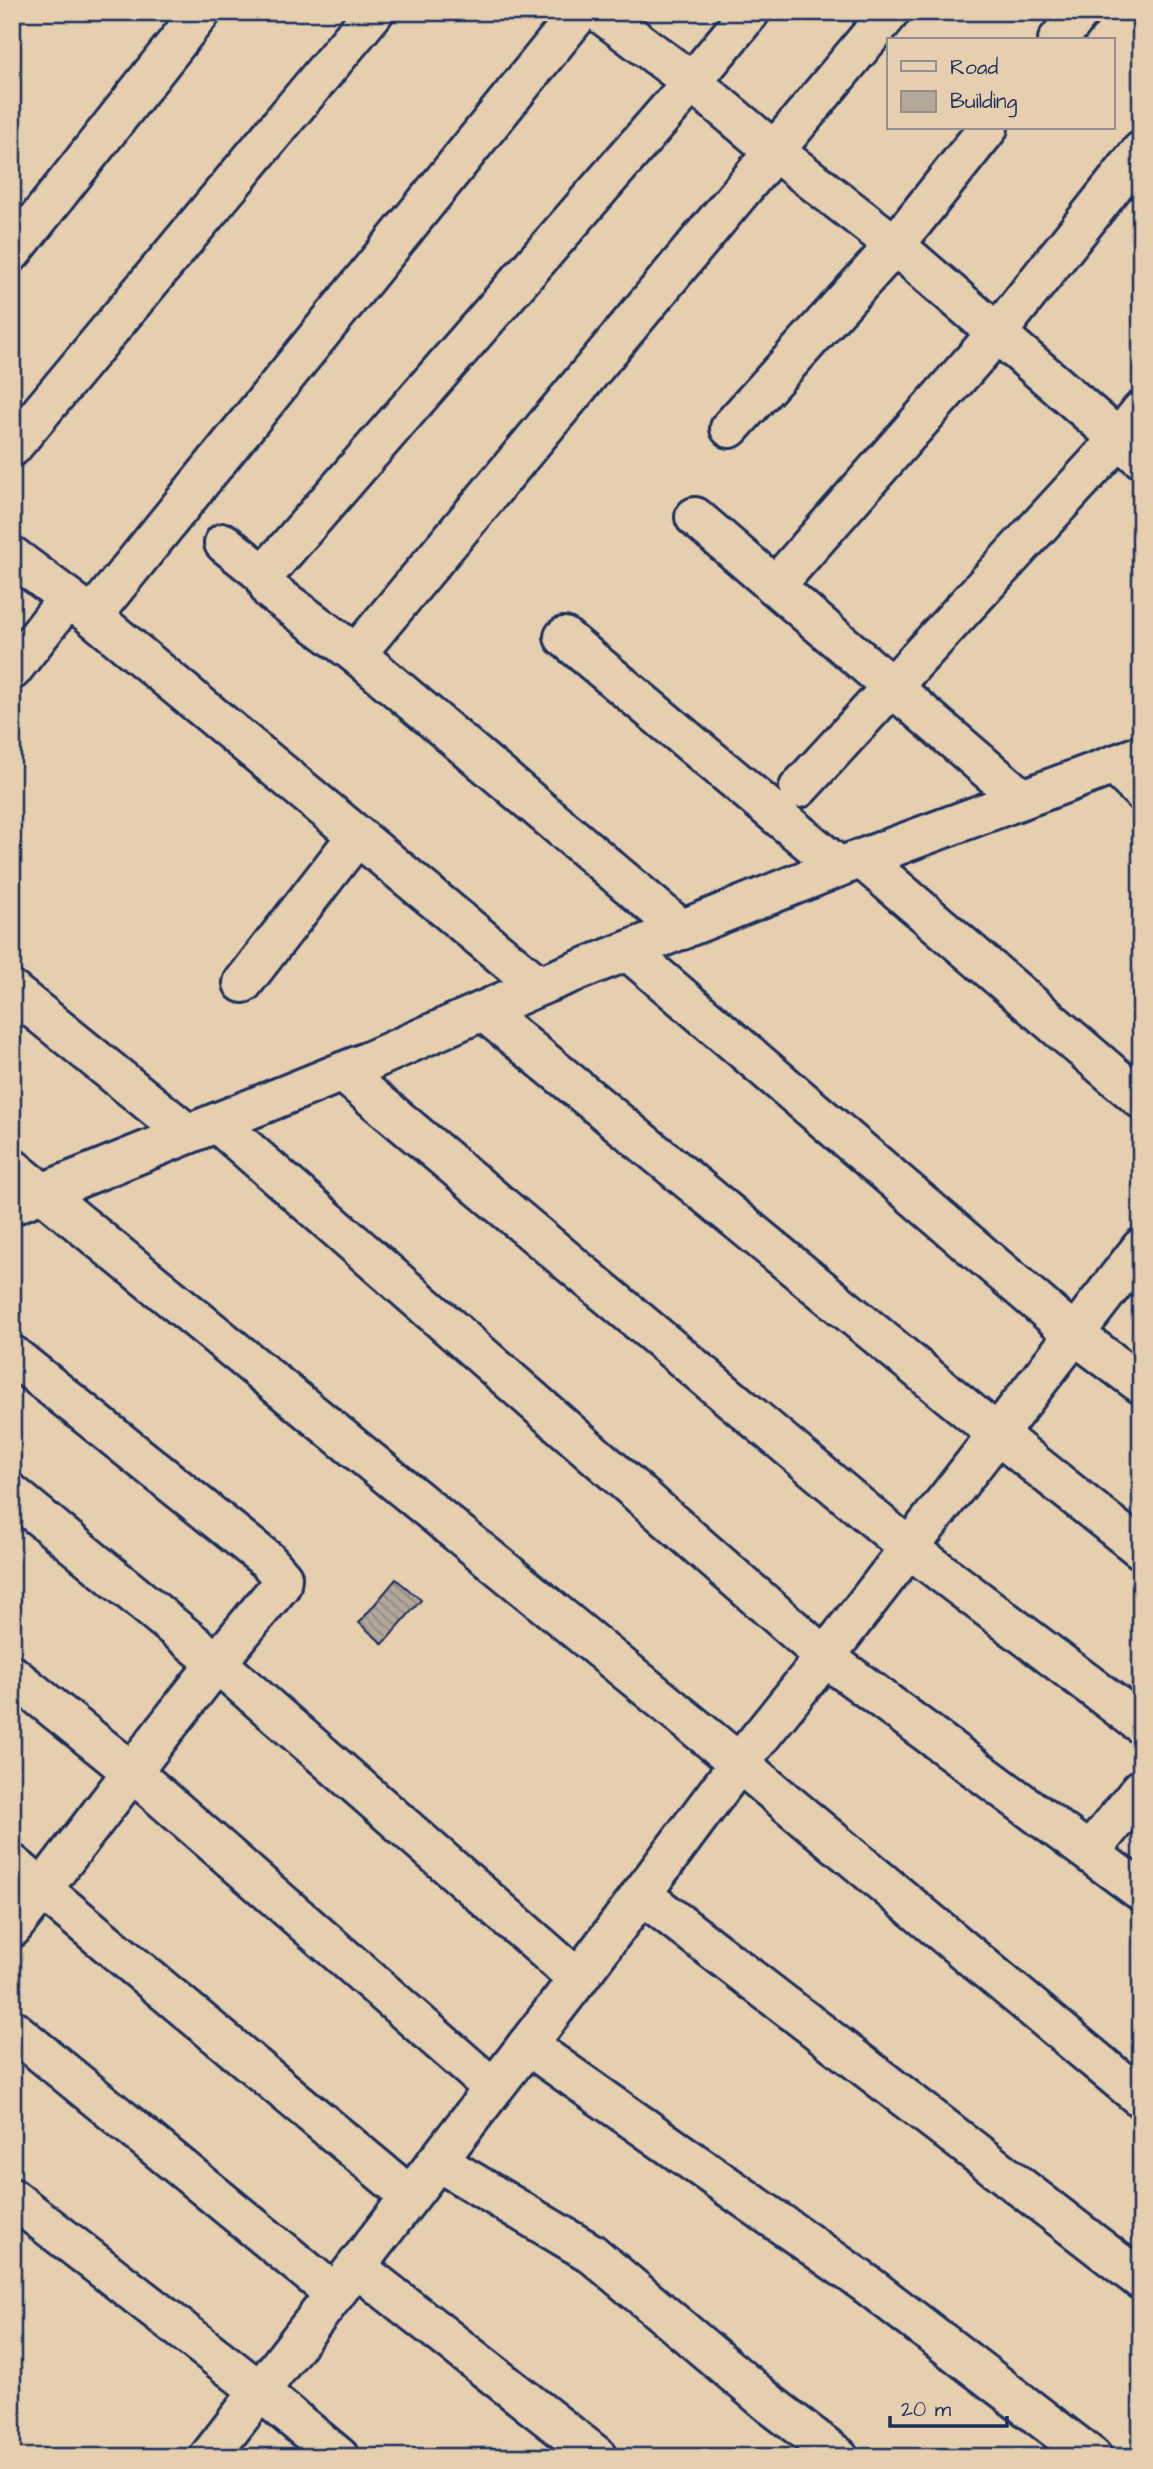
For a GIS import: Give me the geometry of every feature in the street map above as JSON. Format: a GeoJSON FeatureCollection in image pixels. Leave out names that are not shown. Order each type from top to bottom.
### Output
{"type":"FeatureCollection","features":[{"type":"Feature","properties":{"kind":"street"},"geometry":{"type":"LineString","coordinates":[[12,252],[201,12]]}},
{"type":"Feature","properties":{"kind":"street"},"geometry":{"type":"LineString","coordinates":[[12,447],[374,12]]}},
{"type":"Feature","properties":{"kind":"street"},"geometry":{"type":"LineString","coordinates":[[12,670],[80,607],[580,12]]}},
{"type":"Feature","properties":{"kind":"street"},"geometry":{"type":"LineString","coordinates":[[599,12],[692,82],[773,150],[895,245],[997,333],[1133,436],[891,686],[799,788]]}},
{"type":"Feature","properties":{"kind":"street"},"geometry":{"type":"LineString","coordinates":[[264,575],[750,12]]}},
{"type":"Feature","properties":{"kind":"street"},"geometry":{"type":"LineString","coordinates":[[356,654],[890,12]]}},
{"type":"Feature","properties":{"kind":"street"},"geometry":{"type":"LineString","coordinates":[[1060,38],[1080,12]]}},
{"type":"Feature","properties":{"kind":"street"},"geometry":{"type":"LineString","coordinates":[[730,428],[895,245],[986,130]]}},
{"type":"Feature","properties":{"kind":"street"},"geometry":{"type":"LineString","coordinates":[[775,586],[997,333],[1141,151]]}},
{"type":"Feature","properties":{"kind":"street"},"geometry":{"type":"LineString","coordinates":[[695,517],[1022,800]]}},
{"type":"Feature","properties":{"kind":"street"},"geometry":{"type":"LineString","coordinates":[[224,543],[264,575],[271,590],[356,654],[682,930]]}},
{"type":"Feature","properties":{"kind":"street"},"geometry":{"type":"LineString","coordinates":[[12,556],[80,607],[540,986]]}},
{"type":"Feature","properties":{"kind":"street"},"geometry":{"type":"LineString","coordinates":[[564,636],[1141,1099]]}},
{"type":"Feature","properties":{"kind":"street"},"geometry":{"type":"LineString","coordinates":[[28,1199],[342,1072],[540,986],[850,863],[1127,760],[1141,791]]}},
{"type":"Feature","properties":{"kind":"street"},"geometry":{"type":"LineString","coordinates":[[243,983],[357,836]]}},
{"type":"Feature","properties":{"kind":"street"},"geometry":{"type":"LineString","coordinates":[[628,951],[1074,1334],[1141,1384]]}},
{"type":"Feature","properties":{"kind":"street"},"geometry":{"type":"LineString","coordinates":[[12,991],[203,1128],[825,1657],[1141,1891]]}},
{"type":"Feature","properties":{"kind":"street"},"geometry":{"type":"LineString","coordinates":[[482,1011],[1141,1549]]}},
{"type":"Feature","properties":{"kind":"street"},"geometry":{"type":"LineString","coordinates":[[342,1072],[909,1548],[1141,1724]]}},
{"type":"Feature","properties":{"kind":"street"},"geometry":{"type":"LineString","coordinates":[[12,1168],[28,1199],[739,1763],[1141,2098]]}},
{"type":"Feature","properties":{"kind":"street"},"geometry":{"type":"LineString","coordinates":[[209,2457],[578,1979],[739,1763],[825,1657],[1141,1248]]}},
{"type":"Feature","properties":{"kind":"street"},"geometry":{"type":"LineString","coordinates":[[12,1355],[267,1559],[282,1577],[281,1585],[216,1662],[12,1928]]}},
{"type":"Feature","properties":{"kind":"street"},"geometry":{"type":"LineString","coordinates":[[12,1494],[216,1662],[578,1979]]}},
{"type":"Feature","properties":{"kind":"street"},"geometry":{"type":"LineString","coordinates":[[12,1675],[131,1771],[493,2088]]}},
{"type":"Feature","properties":{"kind":"street"},"geometry":{"type":"LineString","coordinates":[[1090,1852],[1141,1789]]}},
{"type":"Feature","properties":{"kind":"street"},"geometry":{"type":"LineString","coordinates":[[12,1864],[410,2196]]}},
{"type":"Feature","properties":{"kind":"street"},"geometry":{"type":"LineString","coordinates":[[641,1894],[1141,2280]]}},
{"type":"Feature","properties":{"kind":"street"},"geometry":{"type":"LineString","coordinates":[[12,2029],[345,2280],[598,2457]]}},
{"type":"Feature","properties":{"kind":"street"},"geometry":{"type":"LineString","coordinates":[[527,2045],[865,2283],[1092,2457]]}},
{"type":"Feature","properties":{"kind":"street"},"geometry":{"type":"LineString","coordinates":[[437,2161],[591,2253],[770,2404],[839,2457]]}},
{"type":"Feature","properties":{"kind":"street"},"geometry":{"type":"LineString","coordinates":[[12,2198],[260,2391],[339,2457]]}},
{"type":"Feature","properties":{"kind":"building"},"geometry":{"type":"Polygon","coordinates":[[[396,1579],[421,1600],[383,1644],[359,1623],[396,1579]]]}}]}
